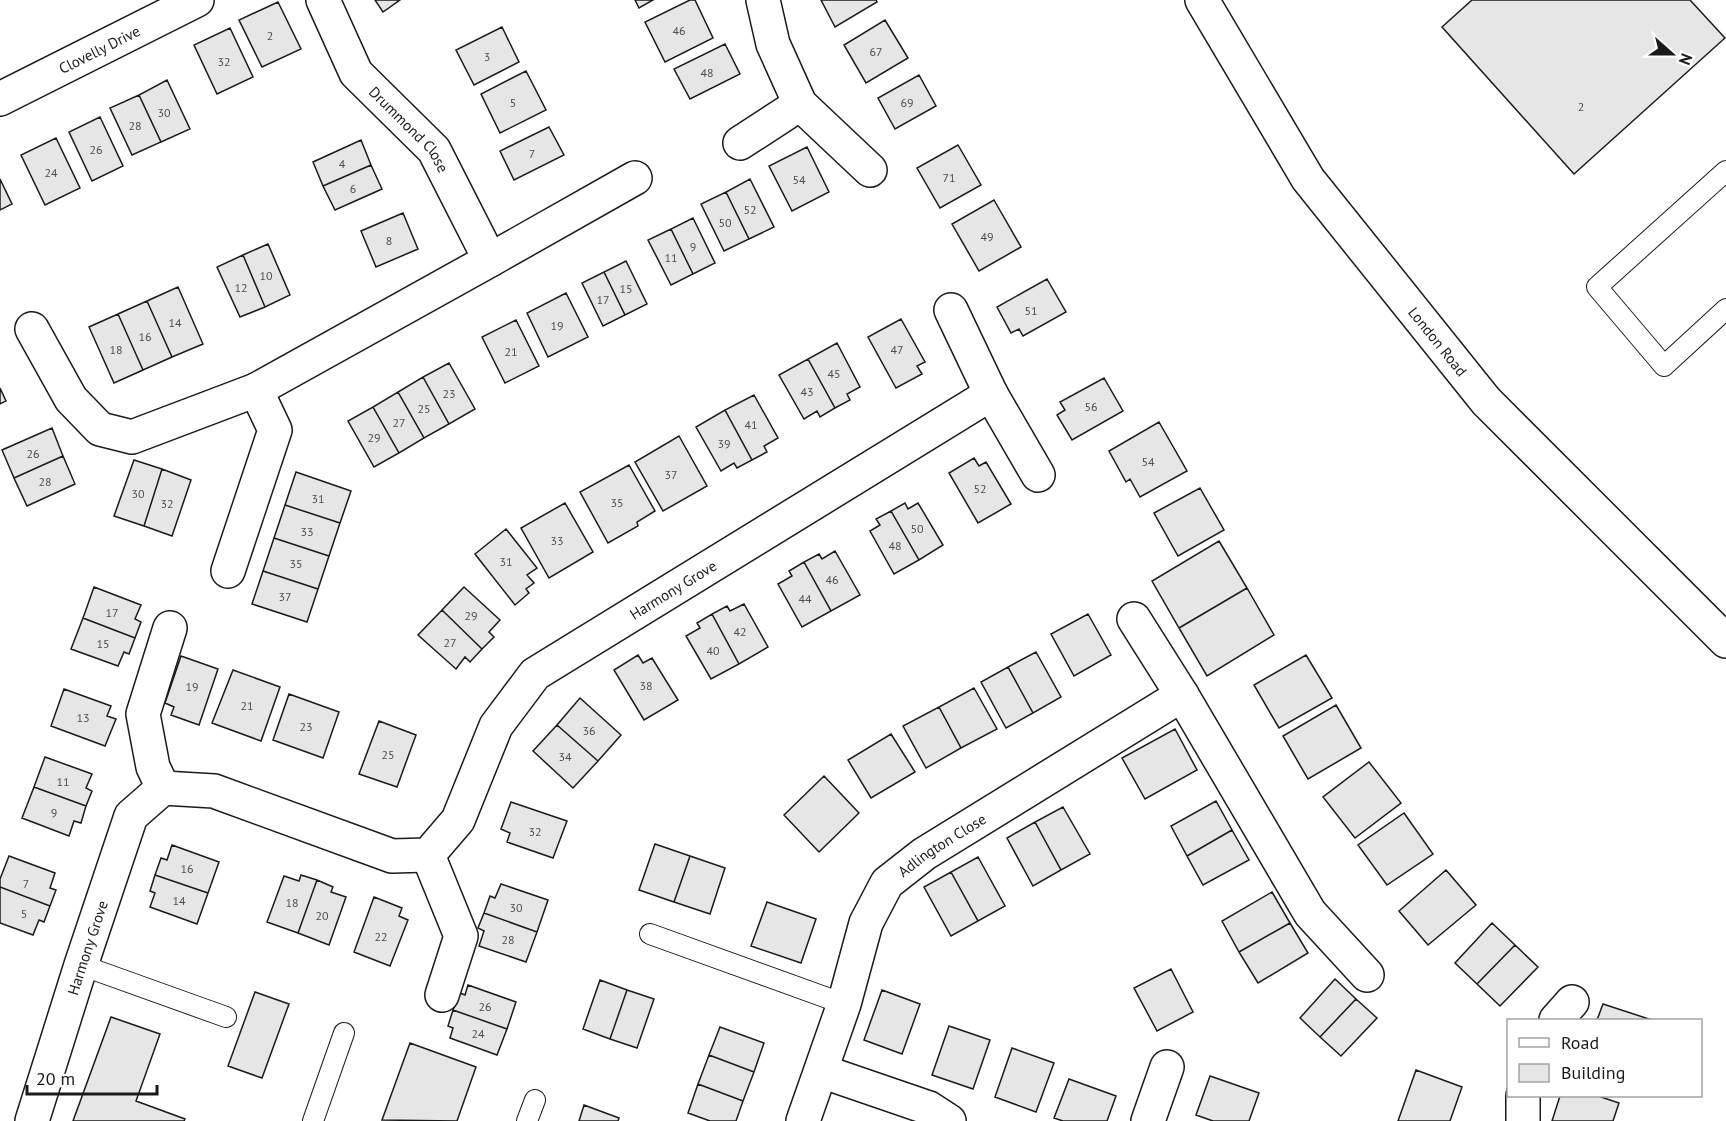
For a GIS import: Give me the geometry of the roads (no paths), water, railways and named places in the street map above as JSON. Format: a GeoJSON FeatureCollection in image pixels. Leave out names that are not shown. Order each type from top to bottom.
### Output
{"type":"FeatureCollection","features":[{"type":"Feature","properties":{"kind":"street","name":"Clovelly Drive"},"geometry":{"type":"LineString","coordinates":[[0,99],[197,0]]}},
{"type":"Feature","properties":{"kind":"street","name":"Drummond Close"},"geometry":{"type":"LineString","coordinates":[[323,0],[356,73],[434,150],[490,260]]}},
{"type":"Feature","properties":{"kind":"street"},"geometry":{"type":"LineString","coordinates":[[763,0],[773,44],[800,104],[870,170]]}},
{"type":"Feature","properties":{"kind":"street","name":"London Road"},"geometry":{"type":"LineString","coordinates":[[1202,0],[1308,179],[1486,401],[1726,641]]}},
{"type":"Feature","properties":{"kind":"street"},"geometry":{"type":"LineString","coordinates":[[740,143],[800,104]]}},
{"type":"Feature","properties":{"kind":"street"},"geometry":{"type":"LineString","coordinates":[[32,329],[71,399],[100,429],[132,438],[256,390],[635,178]]}},
{"type":"Feature","properties":{"kind":"street"},"geometry":{"type":"LineString","coordinates":[[951,310],[991,394],[1038,475]]}},
{"type":"Feature","properties":{"kind":"street"},"geometry":{"type":"LineString","coordinates":[[228,571],[275,430],[256,390]]}},
{"type":"Feature","properties":{"kind":"street","name":"Harmony Grove"},"geometry":{"type":"LineString","coordinates":[[428,855],[458,820],[496,726],[535,674],[991,394]]}},
{"type":"Feature","properties":{"kind":"street"},"geometry":{"type":"LineString","coordinates":[[1134,619],[1182,695],[1310,913],[1367,975]]}},
{"type":"Feature","properties":{"kind":"street"},"geometry":{"type":"LineString","coordinates":[[170,628],[143,714],[153,767],[163,788],[214,791],[392,856],[428,855],[461,936],[442,995]]}},
{"type":"Feature","properties":{"kind":"street","name":"Adlington Close"},"geometry":{"type":"LineString","coordinates":[[803,1121],[844,1004],[866,923],[887,883],[924,854],[1182,695]]}},
{"type":"Feature","properties":{"kind":"street","name":"Harmony Grove"},"geometry":{"type":"LineString","coordinates":[[32,1121],[131,816],[163,788]]}},
{"type":"Feature","properties":{"kind":"street"},"geometry":{"type":"LineString","coordinates":[[1148,1121],[1167,1067]]}},
{"type":"Feature","properties":{"kind":"street"},"geometry":{"type":"LineString","coordinates":[[821,1071],[929,1108],[949,1121]]}},
{"type":"Feature","properties":{"kind":"street"},"geometry":{"type":"LineString","coordinates":[[1523,1121],[1524,1097]]}},
{"type":"Feature","properties":{"kind":"lane"},"geometry":{"type":"LineString","coordinates":[[1726,171],[1597,287],[1664,366],[1726,309]]}},
{"type":"Feature","properties":{"kind":"lane"},"geometry":{"type":"LineString","coordinates":[[650,934],[844,1004]]}},
{"type":"Feature","properties":{"kind":"lane"},"geometry":{"type":"LineString","coordinates":[[81,965],[226,1017]]}},
{"type":"Feature","properties":{"kind":"lane"},"geometry":{"type":"LineString","coordinates":[[313,1121],[344,1033]]}},
{"type":"Feature","properties":{"kind":"lane"},"geometry":{"type":"LineString","coordinates":[[527,1121],[535,1100]]}}]}
